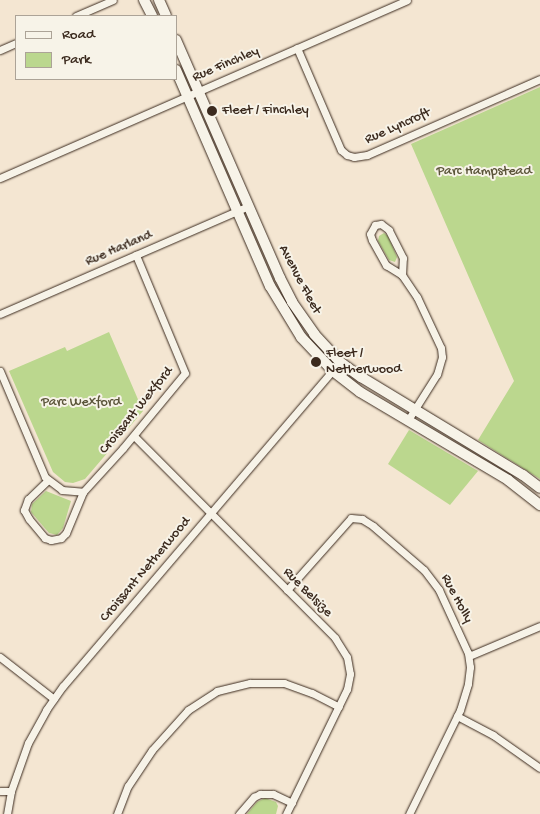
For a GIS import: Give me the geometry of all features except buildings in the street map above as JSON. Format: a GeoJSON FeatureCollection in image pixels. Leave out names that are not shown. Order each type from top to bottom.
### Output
{"type":"FeatureCollection","features":[{"type":"Feature","properties":{"kind":"main road"},"geometry":{"type":"LineString","coordinates":[[144,0],[152,15]]}},
{"type":"Feature","properties":{"kind":"main road"},"geometry":{"type":"LineString","coordinates":[[159,0],[166,15]]}},
{"type":"Feature","properties":{"kind":"main road","name":"Avenue Fleet"},"geometry":{"type":"LineString","coordinates":[[178,45],[292,302],[314,334],[340,362],[415,411],[516,470],[540,488]]}},
{"type":"Feature","properties":{"kind":"main road","name":"Avenue Fleet"},"geometry":{"type":"LineString","coordinates":[[178,75],[279,303],[301,336],[333,370],[360,392],[515,485],[540,505]]}},
{"type":"Feature","properties":{"kind":"street"},"geometry":{"type":"LineString","coordinates":[[78,15],[113,0]]}},
{"type":"Feature","properties":{"kind":"street","name":"Rue Finchley"},"geometry":{"type":"LineString","coordinates":[[0,178],[407,0]]}},
{"type":"Feature","properties":{"kind":"street"},"geometry":{"type":"LineString","coordinates":[[0,50],[15,43]]}},
{"type":"Feature","properties":{"kind":"street","name":"Rue Lyncroft"},"geometry":{"type":"LineString","coordinates":[[297,48],[341,150],[347,155],[354,157],[367,155],[540,79]]}},
{"type":"Feature","properties":{"kind":"street","name":"Rue Harland"},"geometry":{"type":"LineString","coordinates":[[0,314],[248,206]]}},
{"type":"Feature","properties":{"kind":"street"},"geometry":{"type":"LineString","coordinates":[[402,275],[403,258],[389,230],[382,224],[375,225],[370,234],[381,257],[386,265],[402,275],[417,296],[440,348],[442,357],[437,374],[408,420]]}},
{"type":"Feature","properties":{"kind":"street","name":"Croissant Wexford"},"geometry":{"type":"LineString","coordinates":[[48,480],[28,499],[24,510],[45,538],[51,540],[61,538],[66,533],[83,492],[134,436],[185,373],[136,255]]}},
{"type":"Feature","properties":{"kind":"street","name":"Croissant Netherwood"},"geometry":{"type":"LineString","coordinates":[[7,814],[11,791],[28,743],[54,699],[340,362]]}},
{"type":"Feature","properties":{"kind":"street"},"geometry":{"type":"LineString","coordinates":[[0,371],[48,480],[62,490],[83,492]]}},
{"type":"Feature","properties":{"kind":"street","name":"Rue Belsize"},"geometry":{"type":"LineString","coordinates":[[134,436],[335,638],[346,654],[350,666],[350,678],[339,706],[286,814]]}},
{"type":"Feature","properties":{"kind":"street","name":"Rue Holly"},"geometry":{"type":"LineString","coordinates":[[287,590],[351,518],[362,519],[413,560],[432,579],[447,604],[469,656],[468,689],[410,814]]}},
{"type":"Feature","properties":{"kind":"street"},"geometry":{"type":"LineString","coordinates":[[469,656],[540,626]]}},
{"type":"Feature","properties":{"kind":"street"},"geometry":{"type":"LineString","coordinates":[[0,657],[54,699]]}},
{"type":"Feature","properties":{"kind":"street"},"geometry":{"type":"LineString","coordinates":[[117,814],[128,786],[152,750],[188,710],[217,690],[250,682],[284,683],[312,693],[339,706]]}},
{"type":"Feature","properties":{"kind":"street"},"geometry":{"type":"LineString","coordinates":[[457,716],[493,735],[540,768]]}},
{"type":"Feature","properties":{"kind":"street"},"geometry":{"type":"LineString","coordinates":[[0,791],[11,791]]}},
{"type":"Feature","properties":{"kind":"street"},"geometry":{"type":"LineString","coordinates":[[239,814],[260,794],[273,794],[292,802]]}},
{"type":"Feature","properties":{"kind":"green space","name":"Parc Hampstead"},"geometry":{"type":"Polygon","coordinates":[[[540,87],[540,479],[478,440],[514,381],[411,144],[540,87]]]}},
{"type":"Feature","properties":{"kind":"green space"},"geometry":{"type":"Polygon","coordinates":[[[384,233],[388,236],[397,257],[395,262],[389,260],[378,241],[379,236],[384,233]]]}},
{"type":"Feature","properties":{"kind":"green space","name":"Parc Wexford"},"geometry":{"type":"Polygon","coordinates":[[[109,332],[143,411],[85,479],[73,483],[65,482],[53,472],[9,371],[65,347],[67,351],[109,332]]]}},
{"type":"Feature","properties":{"kind":"green space"},"geometry":{"type":"Polygon","coordinates":[[[409,430],[478,471],[450,505],[388,464],[409,430]]]}},
{"type":"Feature","properties":{"kind":"green space"},"geometry":{"type":"Polygon","coordinates":[[[46,491],[71,501],[63,528],[57,535],[49,533],[31,512],[32,504],[46,491]]]}},
{"type":"Feature","properties":{"kind":"green space"},"geometry":{"type":"Polygon","coordinates":[[[265,798],[276,802],[278,806],[276,814],[247,814],[257,802],[265,798]]]}},
{"type":"Feature","properties":{"kind":"place","name":"Fleet / Finchley"},"geometry":{"type":"Point","coordinates":[212,111]}},
{"type":"Feature","properties":{"kind":"place","name":"Fleet / Netherwood"},"geometry":{"type":"Point","coordinates":[316,362]}}]}
